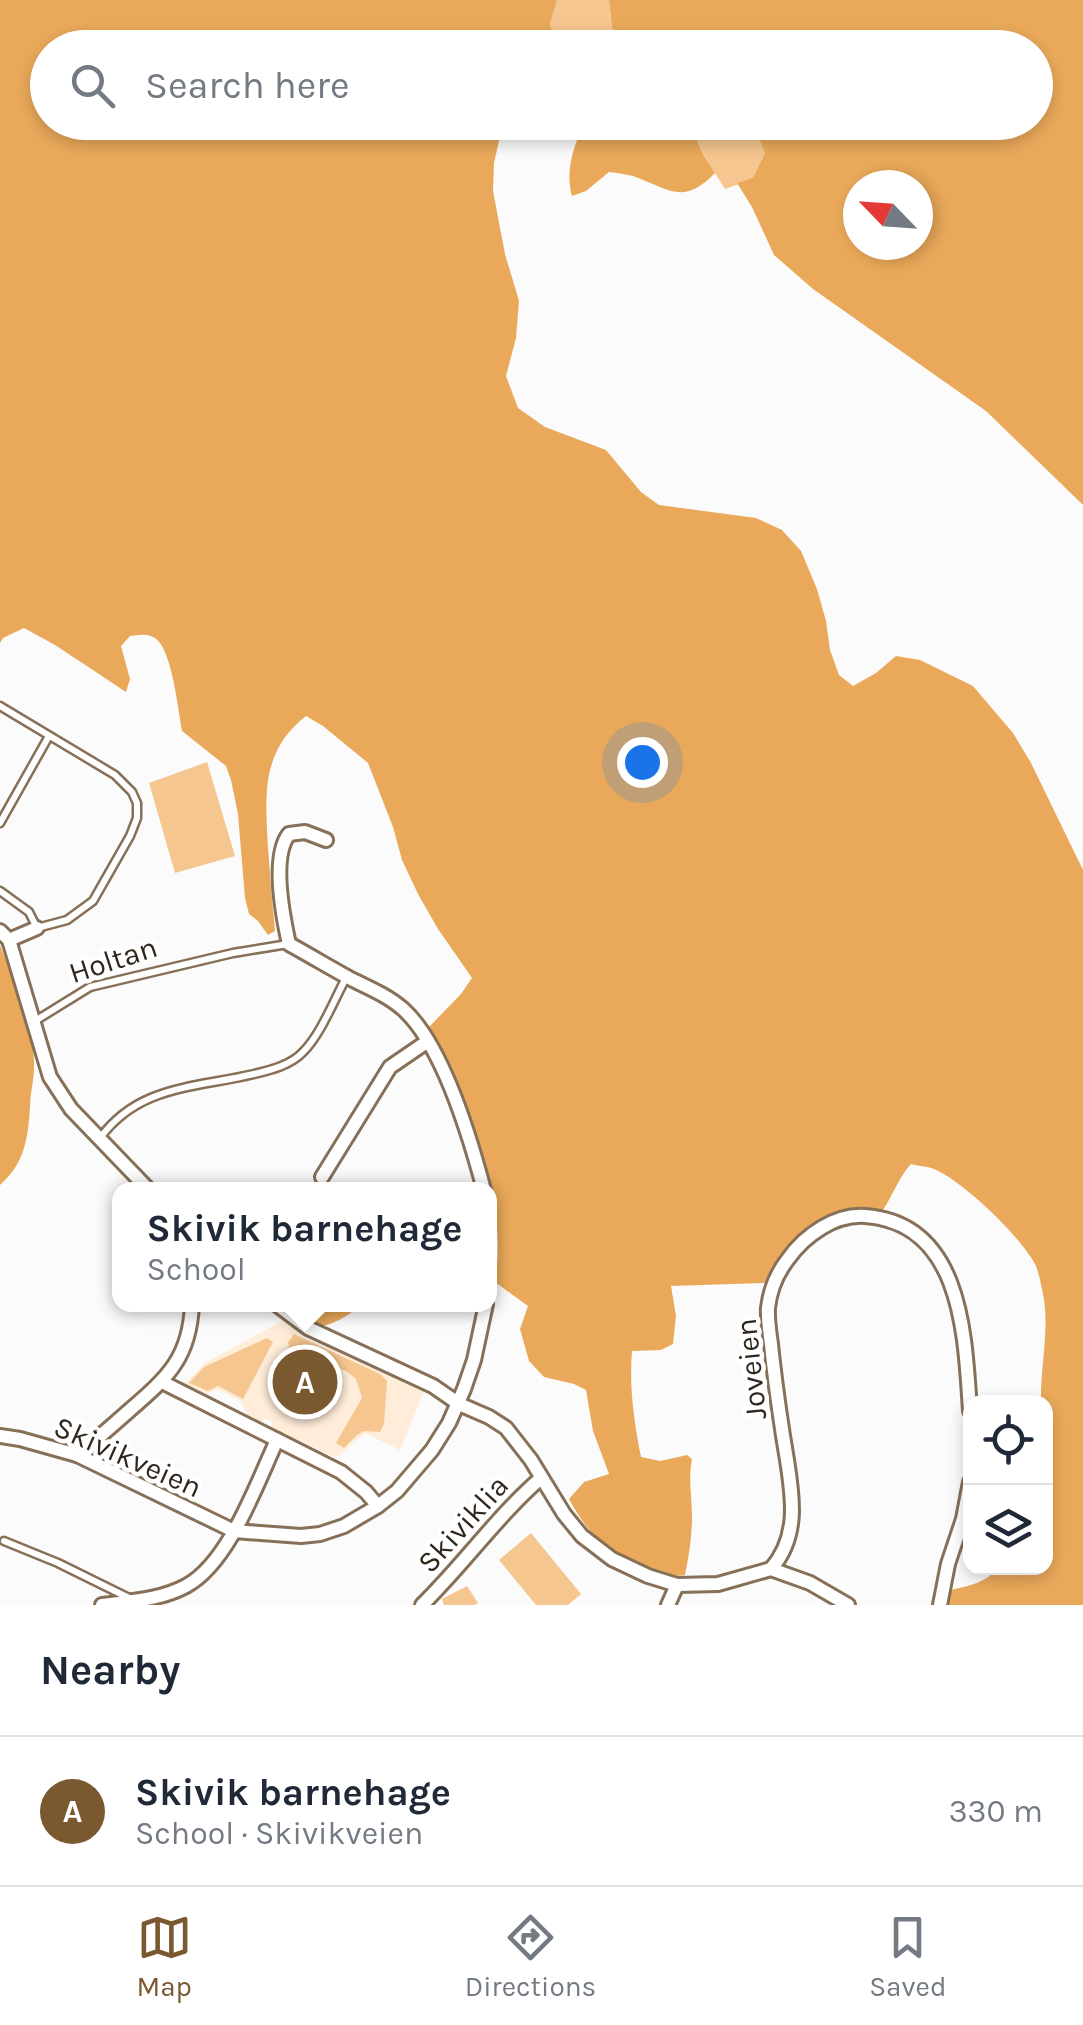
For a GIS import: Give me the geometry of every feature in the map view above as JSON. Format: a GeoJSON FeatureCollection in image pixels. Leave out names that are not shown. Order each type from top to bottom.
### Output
{"type":"FeatureCollection","features":[{"type":"Feature","properties":{"kind":"street"},"geometry":{"type":"LineString","coordinates":[[326,840],[296,832],[289,834],[281,850],[281,886],[289,944],[401,1007],[417,1024],[464,1119],[482,1182]]}},
{"type":"Feature","properties":{"kind":"street","name":"Holtan"},"geometry":{"type":"LineString","coordinates":[[37,928],[4,935],[50,1077],[72,1109],[141,1182]]}},
{"type":"Feature","properties":{"kind":"street"},"geometry":{"type":"LineString","coordinates":[[322,1177],[390,1067],[428,1040]]}},
{"type":"Feature","properties":{"kind":"street","name":"Joveien"},"geometry":{"type":"LineString","coordinates":[[770,1569],[785,1548],[793,1510],[768,1306],[778,1273],[808,1238],[842,1219],[860,1216],[900,1225],[933,1250],[946,1270],[960,1315],[968,1395]]}},
{"type":"Feature","properties":{"kind":"street"},"geometry":{"type":"LineString","coordinates":[[76,1455],[162,1382],[185,1346],[192,1312]]}},
{"type":"Feature","properties":{"kind":"street"},"geometry":{"type":"LineString","coordinates":[[287,1312],[308,1328],[433,1386],[506,1428],[582,1536],[596,1549],[637,1572],[677,1585],[718,1584],[770,1569],[810,1583],[848,1605]]}},
{"type":"Feature","properties":{"kind":"street","name":"Skivikveien"},"geometry":{"type":"LineString","coordinates":[[0,1436],[76,1455],[234,1531],[320,1534],[344,1526],[378,1506],[424,1459],[459,1404],[484,1312]]}},
{"type":"Feature","properties":{"kind":"street"},"geometry":{"type":"LineString","coordinates":[[162,1382],[340,1472],[378,1506]]}},
{"type":"Feature","properties":{"kind":"street"},"geometry":{"type":"LineString","coordinates":[[102,1605],[154,1598],[204,1574],[234,1531],[277,1440]]}},
{"type":"Feature","properties":{"kind":"street","name":"Skiviklia"},"geometry":{"type":"LineString","coordinates":[[422,1605],[541,1478]]}},
{"type":"Feature","properties":{"kind":"street"},"geometry":{"type":"LineString","coordinates":[[940,1605],[970,1485]]}},
{"type":"Feature","properties":{"kind":"street"},"geometry":{"type":"LineString","coordinates":[[668,1605],[677,1585]]}},
{"type":"Feature","properties":{"kind":"lane","name":"Holtan"},"geometry":{"type":"LineString","coordinates":[[0,706],[125,782],[135,797],[137,818],[130,836],[93,901],[68,920],[37,928]]}},
{"type":"Feature","properties":{"kind":"lane"},"geometry":{"type":"LineString","coordinates":[[0,823],[49,736]]}},
{"type":"Feature","properties":{"kind":"lane"},"geometry":{"type":"LineString","coordinates":[[0,891],[29,912],[37,928]]}},
{"type":"Feature","properties":{"kind":"lane","name":"Holtan"},"geometry":{"type":"LineString","coordinates":[[34,1021],[90,988],[289,944]]}},
{"type":"Feature","properties":{"kind":"lane"},"geometry":{"type":"LineString","coordinates":[[100,1138],[121,1116],[149,1097],[284,1065],[310,1043],[346,976]]}},
{"type":"Feature","properties":{"kind":"lane"},"geometry":{"type":"LineString","coordinates":[[4,1541],[135,1601]]}},
{"type":"Feature","properties":{"kind":"shaded area"},"geometry":{"type":"Polygon","coordinates":[[[0,0],[557,0],[552,30],[30,30],[30,140],[499,140],[493,191],[519,301],[516,338],[506,376],[518,408],[545,427],[606,450],[641,492],[659,505],[756,518],[782,530],[801,551],[817,589],[839,675],[853,686],[896,656],[920,660],[973,686],[1013,733],[1083,870],[1083,1605],[946,1605],[951,1590],[990,1575],[1053,1575],[1053,1395],[1041,1395],[1045,1308],[1040,1279],[1028,1252],[975,1197],[946,1175],[911,1164],[883,1210],[826,1217],[799,1236],[765,1283],[671,1286],[676,1316],[673,1344],[661,1350],[632,1351],[631,1378],[641,1457],[660,1461],[687,1455],[692,1459],[691,1532],[685,1575],[651,1570],[597,1538],[569,1499],[584,1482],[609,1474],[593,1431],[586,1390],[544,1377],[529,1361],[520,1329],[528,1306],[497,1283],[497,1182],[490,1182],[470,1119],[429,1027],[472,978],[418,894],[368,763],[306,716],[281,744],[273,759],[267,792],[275,931],[268,935],[249,914],[245,898],[238,814],[226,766],[182,731],[170,667],[161,644],[152,636],[140,635],[130,636],[121,646],[130,679],[126,692],[24,628],[0,643],[0,0]]]}},
{"type":"Feature","properties":{"kind":"shaded area"},"geometry":{"type":"Polygon","coordinates":[[[557,0],[609,0],[614,30],[552,30],[557,0]]]}},
{"type":"Feature","properties":{"kind":"shaded area"},"geometry":{"type":"Polygon","coordinates":[[[609,0],[1083,0],[1083,505],[986,411],[813,289],[774,255],[737,183],[753,178],[765,153],[759,140],[1053,140],[1053,30],[614,30],[609,0]]]}},
{"type":"Feature","properties":{"kind":"shaded area"},"geometry":{"type":"Polygon","coordinates":[[[577,140],[697,140],[715,173],[694,189],[676,192],[633,176],[609,172],[586,191],[572,196],[570,168],[577,140]]]}},
{"type":"Feature","properties":{"kind":"shaded area"},"geometry":{"type":"Polygon","coordinates":[[[697,140],[759,140],[765,153],[753,179],[725,189],[697,140]]]}},
{"type":"Feature","properties":{"kind":"shaded area"},"geometry":{"type":"Polygon","coordinates":[[[207,762],[235,856],[175,873],[149,783],[207,762]]]}},
{"type":"Feature","properties":{"kind":"shaded area"},"geometry":{"type":"Polygon","coordinates":[[[0,945],[27,1021],[34,1067],[24,1149],[15,1168],[0,1185],[0,945]]]}},
{"type":"Feature","properties":{"kind":"shaded area"},"geometry":{"type":"Polygon","coordinates":[[[291,1312],[351,1312],[322,1326],[291,1312]]]}},
{"type":"Feature","properties":{"kind":"shaded area"},"geometry":{"type":"Polygon","coordinates":[[[284,1320],[306,1338],[424,1391],[400,1450],[365,1433],[336,1458],[274,1429],[265,1418],[261,1423],[248,1416],[241,1401],[217,1389],[208,1394],[185,1384],[205,1363],[284,1320]]]}},
{"type":"Feature","properties":{"kind":"shaded area"},"geometry":{"type":"Polygon","coordinates":[[[294,1334],[380,1374],[387,1381],[380,1432],[364,1431],[344,1448],[336,1443],[362,1398],[356,1379],[346,1371],[289,1348],[294,1334]]]}},
{"type":"Feature","properties":{"kind":"shaded area"},"geometry":{"type":"Polygon","coordinates":[[[267,1338],[273,1342],[243,1399],[218,1386],[208,1391],[189,1383],[204,1367],[267,1338]]]}},
{"type":"Feature","properties":{"kind":"shaded area"},"geometry":{"type":"Polygon","coordinates":[[[531,1533],[581,1594],[568,1605],[536,1605],[499,1560],[531,1533]]]}},
{"type":"Feature","properties":{"kind":"shaded area"},"geometry":{"type":"Polygon","coordinates":[[[467,1586],[478,1603],[444,1605],[442,1599],[467,1586]]]}},
{"type":"Feature","properties":{"kind":"place","name":"Skivik barnehage"},"geometry":{"type":"Point","coordinates":[305,1382]}}]}
